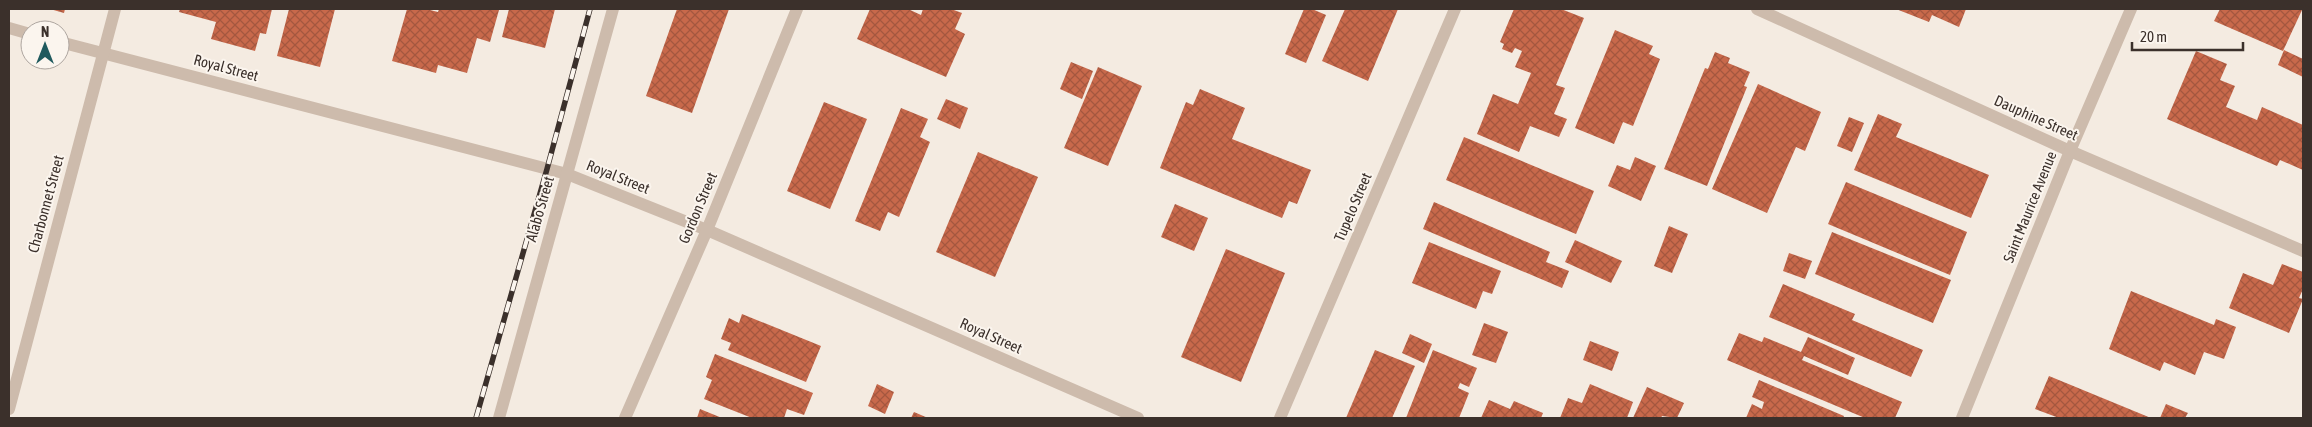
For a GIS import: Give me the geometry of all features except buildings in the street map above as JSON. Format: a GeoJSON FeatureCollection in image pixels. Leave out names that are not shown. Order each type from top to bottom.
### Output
{"type":"FeatureCollection","features":[{"type":"Feature","properties":{"kind":"street","name":"Charbonnet Street"},"geometry":{"type":"LineString","coordinates":[[9,409],[115,9]]}},
{"type":"Feature","properties":{"kind":"street","name":"Alabo Street"},"geometry":{"type":"LineString","coordinates":[[499,418],[612,9]]}},
{"type":"Feature","properties":{"kind":"street","name":"Gordon Street"},"geometry":{"type":"LineString","coordinates":[[625,418],[707,230],[797,9]]}},
{"type":"Feature","properties":{"kind":"street","name":"Tupelo Street"},"geometry":{"type":"LineString","coordinates":[[1280,418],[1455,9]]}},
{"type":"Feature","properties":{"kind":"street","name":"Dauphine Street"},"geometry":{"type":"LineString","coordinates":[[1757,9],[2070,151],[2303,251]]}},
{"type":"Feature","properties":{"kind":"street","name":"Saint Maurice Avenue"},"geometry":{"type":"LineString","coordinates":[[1962,418],[2070,151],[2131,9]]}},
{"type":"Feature","properties":{"kind":"street","name":"Royal Street"},"geometry":{"type":"LineString","coordinates":[[70,45],[567,174],[707,230],[1138,418]]}},
{"type":"Feature","properties":{"kind":"railway"},"geometry":{"type":"LineString","coordinates":[[476,418],[547,169],[590,9]]}}]}
